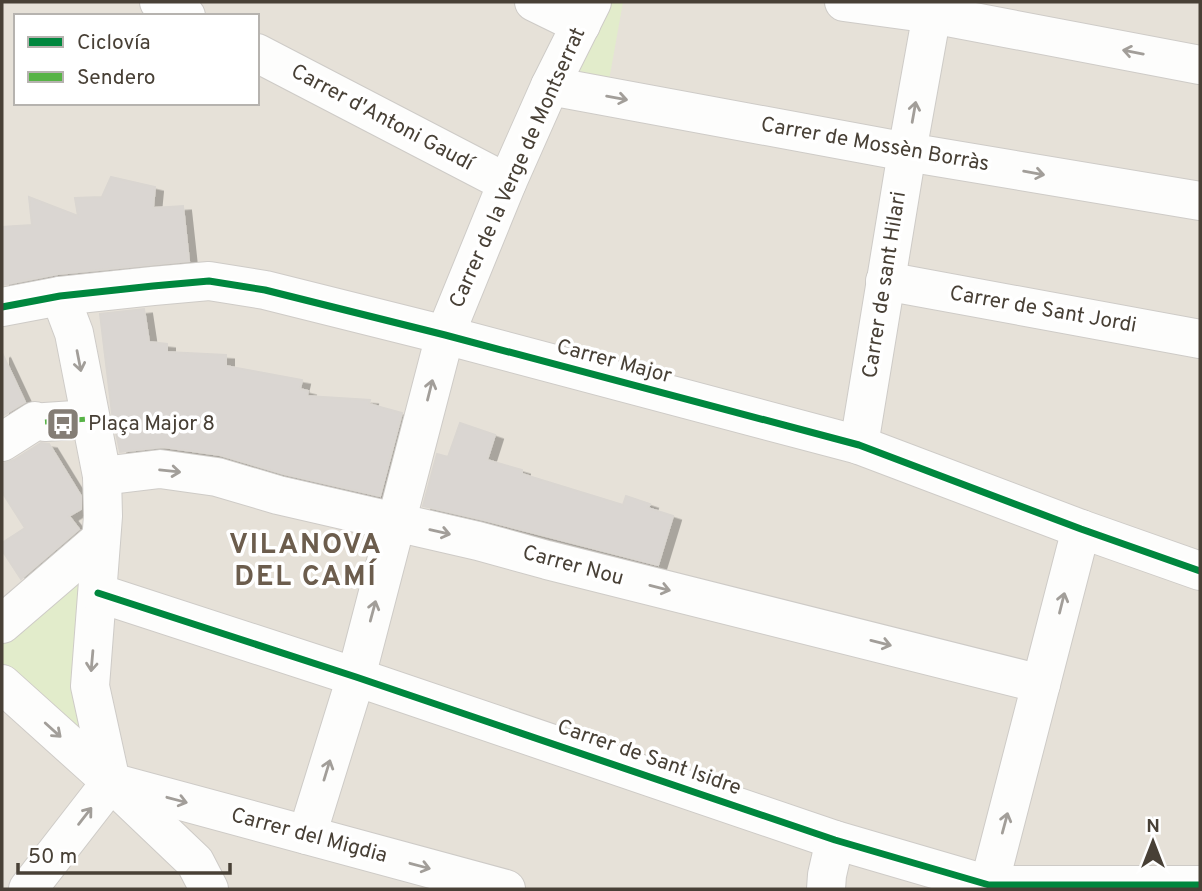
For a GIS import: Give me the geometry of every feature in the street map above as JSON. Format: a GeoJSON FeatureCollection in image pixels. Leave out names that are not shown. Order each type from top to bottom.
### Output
{"type":"FeatureCollection","features":[{"type":"Feature","properties":{"kind":"street"},"geometry":{"type":"LineString","coordinates":[[159,2],[182,14]]}},
{"type":"Feature","properties":{"kind":"street"},"geometry":{"type":"LineString","coordinates":[[534,2],[586,13]]}},
{"type":"Feature","properties":{"kind":"street"},"geometry":{"type":"LineString","coordinates":[[844,2],[933,8],[1200,65]]}},
{"type":"Feature","properties":{"kind":"street","name":"Carrer de sant Hilari"},"geometry":{"type":"LineString","coordinates":[[859,445],[933,8]]}},
{"type":"Feature","properties":{"kind":"street","name":"Carrer de la Verge de Montserrat"},"geometry":{"type":"LineString","coordinates":[[307,835],[356,677],[445,335],[507,183],[586,13]]}},
{"type":"Feature","properties":{"kind":"street","name":"Carrer d'Antoni Gaudí"},"geometry":{"type":"LineString","coordinates":[[259,54],[507,183]]}},
{"type":"Feature","properties":{"kind":"street","name":"Carrer de Mossèn Borràs"},"geometry":{"type":"LineString","coordinates":[[550,86],[907,152],[1200,201]]}},
{"type":"Feature","properties":{"kind":"street","name":"Carrer Major"},"geometry":{"type":"LineString","coordinates":[[2,307],[60,296],[209,281],[265,290],[859,445],[1200,571]]}},
{"type":"Feature","properties":{"kind":"street","name":"Carrer de Sant Jordi"},"geometry":{"type":"LineString","coordinates":[[885,281],[1200,339]]}},
{"type":"Feature","properties":{"kind":"street"},"geometry":{"type":"LineString","coordinates":[[60,296],[74,334],[102,477],[102,528],[90,686],[111,782]]}},
{"type":"Feature","properties":{"kind":"street"},"geometry":{"type":"LineString","coordinates":[[2,442],[40,421],[90,419]]}},
{"type":"Feature","properties":{"kind":"street","name":"Carrer Nou"},"geometry":{"type":"LineString","coordinates":[[102,477],[160,470],[217,477],[278,495],[478,541],[1041,684]]}},
{"type":"Feature","properties":{"kind":"street"},"geometry":{"type":"LineString","coordinates":[[2,624],[102,528]]}},
{"type":"Feature","properties":{"kind":"street"},"geometry":{"type":"LineString","coordinates":[[988,887],[1081,528]]}},
{"type":"Feature","properties":{"kind":"street","name":"Carrer de Sant Isidre"},"geometry":{"type":"LineString","coordinates":[[97,593],[356,677],[835,840],[988,887],[1200,885]]}},
{"type":"Feature","properties":{"kind":"street"},"geometry":{"type":"LineString","coordinates":[[2,684],[195,862],[209,889]]}},
{"type":"Feature","properties":{"kind":"street"},"geometry":{"type":"LineString","coordinates":[[28,889],[111,782]]}},
{"type":"Feature","properties":{"kind":"street","name":"Carrer del Migdia"},"geometry":{"type":"LineString","coordinates":[[111,782],[506,889]]}},
{"type":"Feature","properties":{"kind":"street"},"geometry":{"type":"LineString","coordinates":[[826,889],[835,840]]}},
{"type":"Feature","properties":{"kind":"shaded area","name":"VILANOVA DEL CAMÍ"},"geometry":{"type":"Polygon","coordinates":[[[2,2],[1200,2],[1200,889],[2,889],[2,2]]]}},
{"type":"Feature","properties":{"kind":"green space"},"geometry":{"type":"Polygon","coordinates":[[[606,2],[623,2],[608,86],[582,81],[578,57],[606,2]]]}},
{"type":"Feature","properties":{"kind":"green space"},"geometry":{"type":"Polygon","coordinates":[[[88,559],[79,741],[2,671],[2,637],[88,559]]]}},
{"type":"Feature","properties":{"kind":"building"},"geometry":{"type":"Polygon","coordinates":[[[111,177],[155,187],[153,208],[183,206],[189,261],[58,274],[2,285],[2,227],[32,225],[29,197],[78,216],[75,198],[102,197],[111,177]]]}},
{"type":"Feature","properties":{"kind":"building"},"geometry":{"type":"Polygon","coordinates":[[[144,309],[149,342],[167,344],[167,352],[226,355],[226,366],[302,380],[300,389],[308,391],[307,396],[370,400],[369,404],[402,413],[380,496],[284,474],[220,455],[163,447],[120,452],[112,413],[100,314],[144,309]]]}},
{"type":"Feature","properties":{"kind":"building"},"geometry":{"type":"Polygon","coordinates":[[[2,353],[25,402],[2,416],[2,353]]]}},
{"type":"Feature","properties":{"kind":"building"},"geometry":{"type":"Polygon","coordinates":[[[460,423],[495,435],[487,460],[522,470],[522,474],[623,505],[626,496],[650,504],[648,508],[673,516],[658,565],[423,506],[437,454],[448,457],[460,423]]]}},
{"type":"Feature","properties":{"kind":"building"},"geometry":{"type":"Polygon","coordinates":[[[41,443],[49,444],[81,496],[81,509],[69,516],[79,529],[21,579],[2,550],[2,543],[25,528],[2,492],[2,464],[14,460],[41,443]]]}},
{"type":"Feature","properties":{"kind":"marked path"},"geometry":{"type":"LineString","coordinates":[[45,422],[90,419]]}},
{"type":"Feature","properties":{"kind":"cycle path"},"geometry":{"type":"LineString","coordinates":[[2,307],[60,296],[209,281],[265,290],[859,445],[1200,571]]}},
{"type":"Feature","properties":{"kind":"cycle path"},"geometry":{"type":"LineString","coordinates":[[98,593],[356,677],[835,840],[989,885],[1200,885]]}},
{"type":"Feature","properties":{"kind":"place","name":"Plaça Major 8"},"geometry":{"type":"Point","coordinates":[63,424]}},
{"type":"Feature","properties":{"kind":"district","name":"VILANOVA DEL CAMÍ"},"geometry":{"type":"Point","coordinates":[306,562]}}]}
